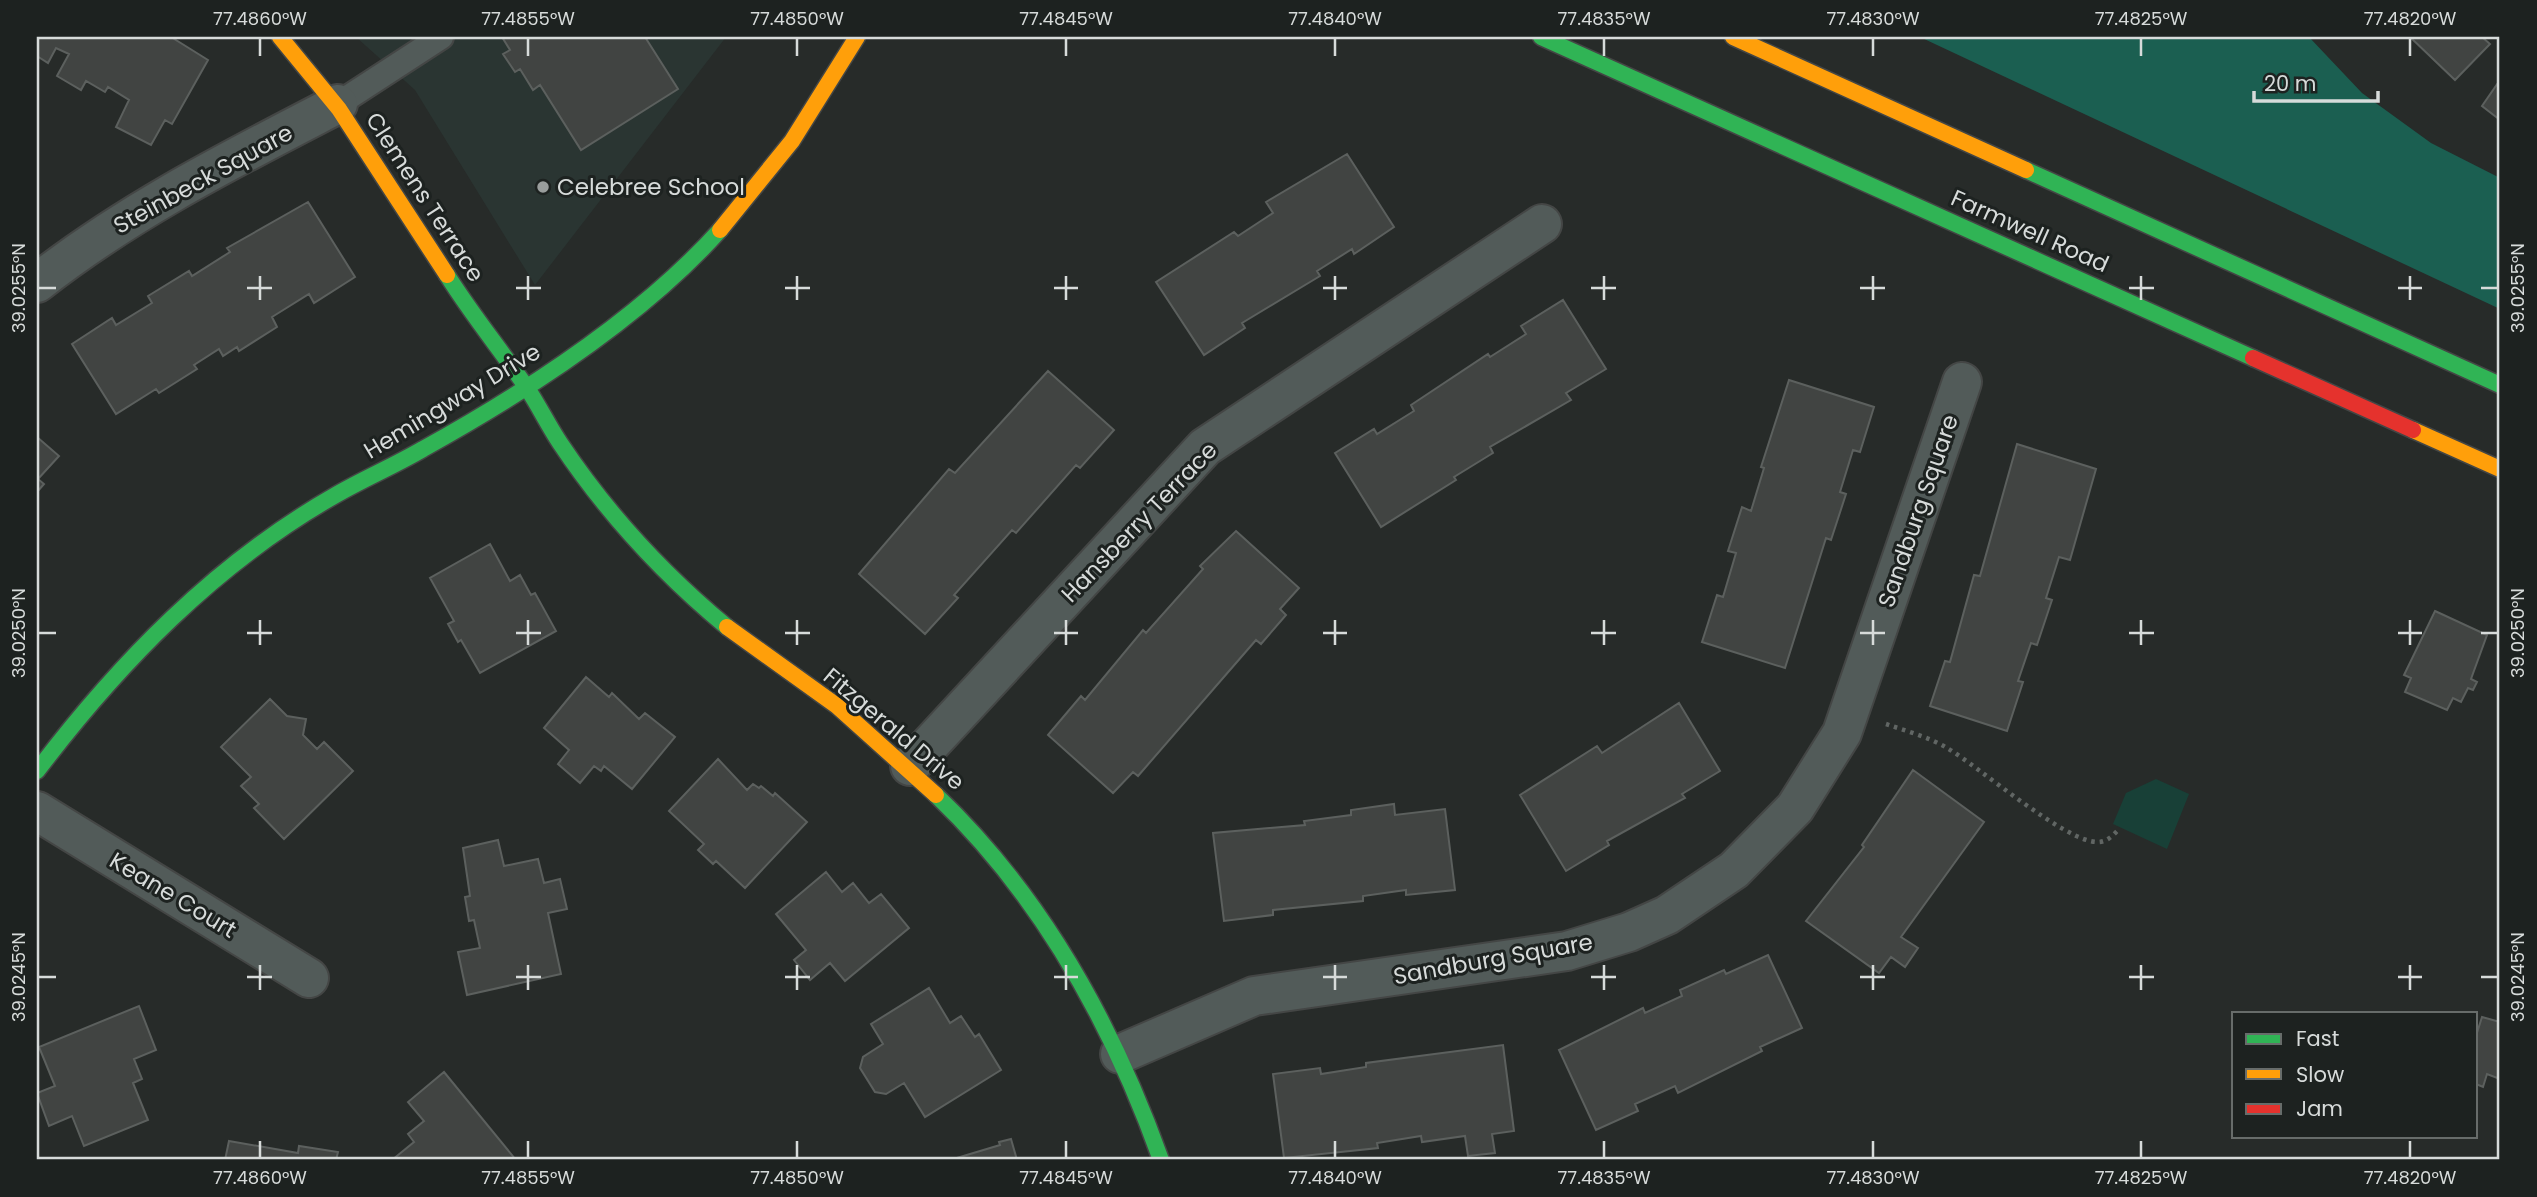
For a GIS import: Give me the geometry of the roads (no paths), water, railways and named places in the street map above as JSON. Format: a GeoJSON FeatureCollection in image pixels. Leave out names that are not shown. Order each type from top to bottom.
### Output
{"type":"FeatureCollection","features":[{"type":"Feature","properties":{"kind":"street","name":"Clemens Terrace"},"geometry":{"type":"LineString","coordinates":[[280,37],[338,104],[382,168],[490,342],[526,387]]}},
{"type":"Feature","properties":{"kind":"street","name":"Hemingway Drive"},"geometry":{"type":"LineString","coordinates":[[37,771],[86,706],[156,631],[247,553],[333,496],[424,449],[526,387],[596,338],[690,262],[752,194],[792,141],[857,37]]}},
{"type":"Feature","properties":{"kind":"street","name":"Farmwell Road"},"geometry":{"type":"LineString","coordinates":[[1541,37],[2500,470]]}},
{"type":"Feature","properties":{"kind":"street"},"geometry":{"type":"LineString","coordinates":[[1733,37],[2500,385]]}},
{"type":"Feature","properties":{"kind":"street","name":"Steinbeck Square"},"geometry":{"type":"LineString","coordinates":[[37,283],[72,256],[174,190],[338,104]]}},
{"type":"Feature","properties":{"kind":"street","name":"Hansberry Terrace"},"geometry":{"type":"LineString","coordinates":[[910,766],[1205,447],[1542,224]]}},
{"type":"Feature","properties":{"kind":"street","name":"Sandburg Square"},"geometry":{"type":"LineString","coordinates":[[1120,1054],[1254,996],[1567,951],[1629,932],[1667,915],[1734,870],[1767,841],[1821,771],[1849,711],[1962,382]]}},
{"type":"Feature","properties":{"kind":"street","name":"Fitzgerald Drive"},"geometry":{"type":"LineString","coordinates":[[526,387],[593,487],[671,576],[742,639],[834,704],[910,766],[996,857],[1043,920],[1087,988],[1120,1054],[1161,1160]]}},
{"type":"Feature","properties":{"kind":"street","name":"Keane Court"},"geometry":{"type":"LineString","coordinates":[[37,811],[309,978]]}},
{"type":"Feature","properties":{"kind":"lane"},"geometry":{"type":"LineString","coordinates":[[338,104],[441,37]]}},
{"type":"Feature","properties":{"kind":"place","name":"Celebree School"},"geometry":{"type":"Point","coordinates":[543,187]}}]}
